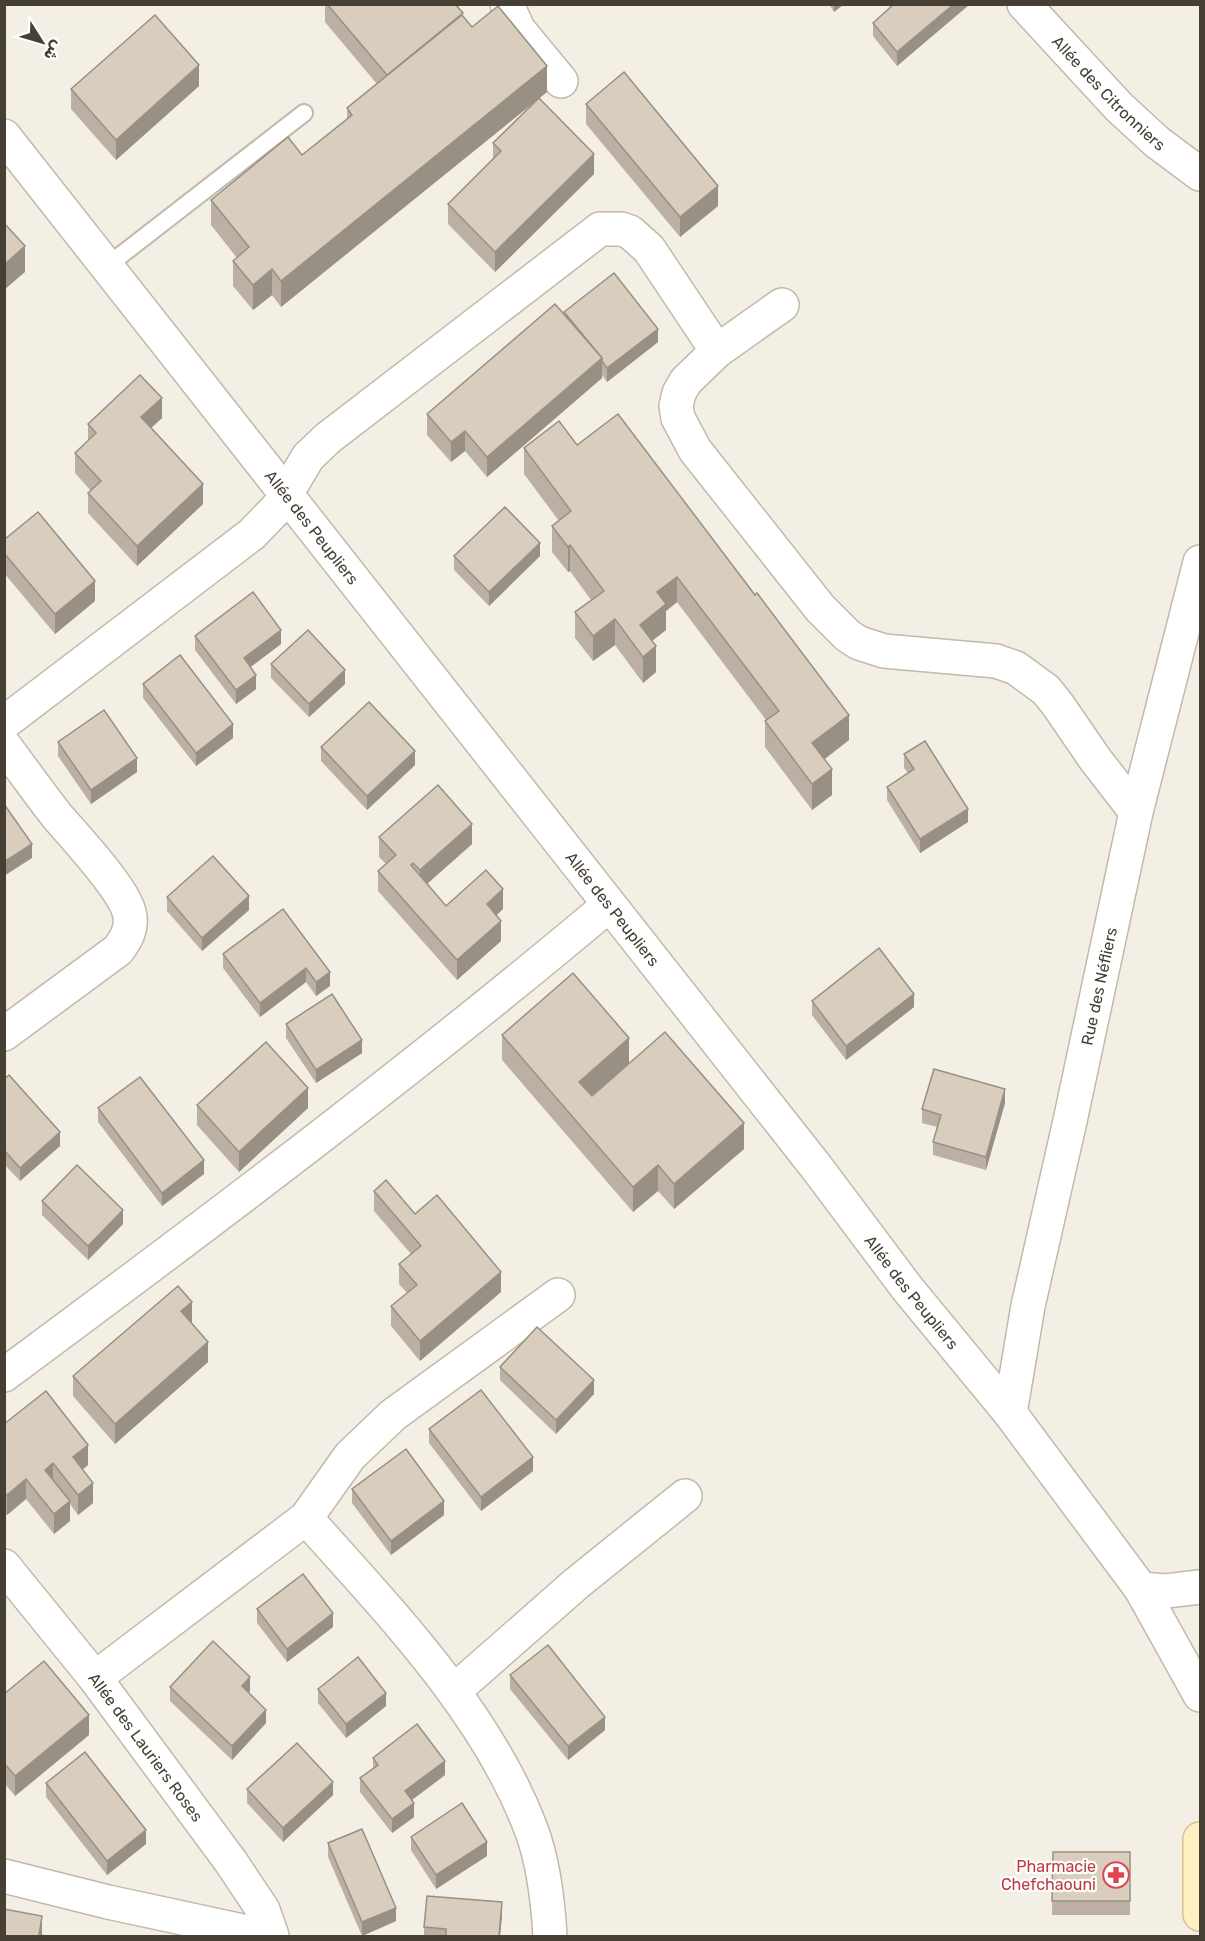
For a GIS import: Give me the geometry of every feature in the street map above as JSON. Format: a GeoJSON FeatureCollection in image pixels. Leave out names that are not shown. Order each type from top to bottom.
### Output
{"type":"FeatureCollection","features":[{"type":"Feature","properties":{"kind":"street"},"geometry":{"type":"LineString","coordinates":[[507,4],[518,29],[561,81]]}},
{"type":"Feature","properties":{"kind":"street","name":"Allée des Citronniers"},"geometry":{"type":"LineString","coordinates":[[1024,4],[1119,107],[1157,142],[1200,174]]}},
{"type":"Feature","properties":{"kind":"street","name":"Allée des Peupliers"},"geometry":{"type":"LineString","coordinates":[[4,135],[817,1168],[907,1288],[1010,1413],[1141,1589],[1200,1695]]}},
{"type":"Feature","properties":{"kind":"street"},"geometry":{"type":"LineString","coordinates":[[4,723],[252,534],[274,512],[308,457],[328,438],[600,229],[621,229],[630,232],[650,249],[717,351]]}},
{"type":"Feature","properties":{"kind":"street"},"geometry":{"type":"LineString","coordinates":[[782,305],[717,351],[686,381],[679,393],[676,406],[678,418],[694,450],[834,624],[848,636],[872,648],[899,653],[996,661],[1016,668],[1046,690],[1136,812]]}},
{"type":"Feature","properties":{"kind":"street","name":"Rue des Néfliers"},"geometry":{"type":"LineString","coordinates":[[1010,1413],[1028,1306],[1136,812],[1200,562]]}},
{"type":"Feature","properties":{"kind":"street"},"geometry":{"type":"LineString","coordinates":[[4,745],[123,897],[130,914],[130,925],[118,950],[4,1034]]}},
{"type":"Feature","properties":{"kind":"street"},"geometry":{"type":"LineString","coordinates":[[4,1375],[269,1175],[522,978],[609,905]]}},
{"type":"Feature","properties":{"kind":"street"},"geometry":{"type":"LineString","coordinates":[[95,1678],[306,1518],[350,1456],[393,1415],[558,1295]]}},
{"type":"Feature","properties":{"kind":"street"},"geometry":{"type":"LineString","coordinates":[[454,1691],[576,1583],[685,1496]]}},
{"type":"Feature","properties":{"kind":"street"},"geometry":{"type":"LineString","coordinates":[[306,1518],[370,1589],[454,1691],[514,1790],[532,1831],[542,1868],[550,1936]]}},
{"type":"Feature","properties":{"kind":"street","name":"Allée des Lauriers Roses"},"geometry":{"type":"LineString","coordinates":[[4,1566],[95,1678],[251,1889],[263,1910],[272,1936]]}},
{"type":"Feature","properties":{"kind":"street"},"geometry":{"type":"LineString","coordinates":[[1141,1589],[1166,1591],[1200,1587]]}},
{"type":"Feature","properties":{"kind":"street"},"geometry":{"type":"LineString","coordinates":[[1200,1839],[1200,1914]]}},
{"type":"Feature","properties":{"kind":"street"},"geometry":{"type":"LineString","coordinates":[[4,1876],[108,1902],[266,1936]]}},
{"type":"Feature","properties":{"kind":"lane"},"geometry":{"type":"LineString","coordinates":[[107,266],[304,113]]}},
{"type":"Feature","properties":{"kind":"building"},"geometry":{"type":"Polygon","coordinates":[[[327,4],[455,4],[463,13],[387,75],[327,4]]]}},
{"type":"Feature","properties":{"kind":"building"},"geometry":{"type":"Polygon","coordinates":[[[894,4],[954,4],[897,52],[873,23],[894,4]]]}},
{"type":"Feature","properties":{"kind":"building"},"geometry":{"type":"Polygon","coordinates":[[[498,6],[547,66],[281,281],[272,269],[253,285],[233,261],[249,247],[211,200],[288,137],[302,155],[352,115],[347,108],[462,15],[472,27],[498,6]]]}},
{"type":"Feature","properties":{"kind":"building"},"geometry":{"type":"Polygon","coordinates":[[[155,15],[199,65],[116,140],[71,89],[155,15]]]}},
{"type":"Feature","properties":{"kind":"building"},"geometry":{"type":"Polygon","coordinates":[[[624,72],[718,186],[680,217],[586,104],[624,72]]]}},
{"type":"Feature","properties":{"kind":"building"},"geometry":{"type":"Polygon","coordinates":[[[539,98],[594,154],[495,252],[448,204],[501,151],[493,143],[539,98]]]}},
{"type":"Feature","properties":{"kind":"building"},"geometry":{"type":"Polygon","coordinates":[[[4,223],[25,246],[4,265],[4,223]]]}},
{"type":"Feature","properties":{"kind":"building"},"geometry":{"type":"Polygon","coordinates":[[[614,273],[658,329],[607,368],[602,358],[564,312],[614,273]]]}},
{"type":"Feature","properties":{"kind":"building"},"geometry":{"type":"Polygon","coordinates":[[[555,304],[602,358],[487,457],[465,431],[451,442],[427,414],[555,304]]]}},
{"type":"Feature","properties":{"kind":"building"},"geometry":{"type":"Polygon","coordinates":[[[140,375],[162,398],[141,417],[203,484],[137,546],[88,493],[101,481],[75,453],[96,433],[88,424],[140,375]]]}},
{"type":"Feature","properties":{"kind":"building"},"geometry":{"type":"Polygon","coordinates":[[[618,414],[849,715],[812,743],[832,769],[812,784],[765,721],[779,711],[677,577],[657,592],[666,604],[640,625],[656,646],[643,657],[615,619],[593,636],[575,612],[604,591],[570,545],[568,547],[552,526],[571,511],[524,448],[559,421],[577,445],[618,414]]]}},
{"type":"Feature","properties":{"kind":"building"},"geometry":{"type":"Polygon","coordinates":[[[505,507],[540,543],[489,592],[454,556],[505,507]]]}},
{"type":"Feature","properties":{"kind":"building"},"geometry":{"type":"Polygon","coordinates":[[[38,512],[95,581],[55,614],[4,553],[4,538],[38,512]]]}},
{"type":"Feature","properties":{"kind":"building"},"geometry":{"type":"Polygon","coordinates":[[[253,592],[281,630],[244,658],[256,675],[236,690],[195,636],[253,592]]]}},
{"type":"Feature","properties":{"kind":"building"},"geometry":{"type":"Polygon","coordinates":[[[308,630],[345,670],[309,704],[271,664],[308,630]]]}},
{"type":"Feature","properties":{"kind":"building"},"geometry":{"type":"Polygon","coordinates":[[[180,655],[233,724],[196,753],[143,684],[180,655]]]}},
{"type":"Feature","properties":{"kind":"building"},"geometry":{"type":"Polygon","coordinates":[[[369,702],[415,751],[367,796],[321,747],[369,702]]]}},
{"type":"Feature","properties":{"kind":"building"},"geometry":{"type":"Polygon","coordinates":[[[104,710],[137,758],[91,790],[58,742],[104,710]]]}},
{"type":"Feature","properties":{"kind":"building"},"geometry":{"type":"Polygon","coordinates":[[[925,741],[968,809],[920,839],[887,787],[914,769],[904,754],[925,741]]]}},
{"type":"Feature","properties":{"kind":"building"},"geometry":{"type":"Polygon","coordinates":[[[438,785],[472,824],[420,870],[413,863],[411,865],[446,906],[486,870],[503,889],[487,904],[501,921],[457,960],[378,871],[396,855],[379,837],[438,785]]]}},
{"type":"Feature","properties":{"kind":"building"},"geometry":{"type":"Polygon","coordinates":[[[4,804],[32,844],[4,862],[4,804]]]}},
{"type":"Feature","properties":{"kind":"building"},"geometry":{"type":"Polygon","coordinates":[[[213,856],[249,896],[202,938],[167,897],[213,856]]]}},
{"type":"Feature","properties":{"kind":"building"},"geometry":{"type":"Polygon","coordinates":[[[283,909],[330,972],[316,982],[306,968],[260,1003],[223,954],[283,909]]]}},
{"type":"Feature","properties":{"kind":"building"},"geometry":{"type":"Polygon","coordinates":[[[879,948],[914,994],[846,1046],[812,1001],[879,948]]]}},
{"type":"Feature","properties":{"kind":"building"},"geometry":{"type":"Polygon","coordinates":[[[573,973],[629,1038],[579,1082],[592,1096],[665,1032],[744,1123],[674,1184],[658,1165],[633,1187],[502,1035],[573,973]]]}},
{"type":"Feature","properties":{"kind":"building"},"geometry":{"type":"Polygon","coordinates":[[[332,994],[362,1040],[316,1070],[286,1024],[332,994]]]}},
{"type":"Feature","properties":{"kind":"building"},"geometry":{"type":"Polygon","coordinates":[[[266,1042],[308,1088],[239,1152],[197,1105],[266,1042]]]}},
{"type":"Feature","properties":{"kind":"building"},"geometry":{"type":"Polygon","coordinates":[[[934,1069],[1005,1089],[986,1157],[933,1142],[941,1115],[922,1109],[934,1069]]]}},
{"type":"Feature","properties":{"kind":"building"},"geometry":{"type":"Polygon","coordinates":[[[9,1075],[60,1132],[20,1168],[4,1150],[4,1079],[9,1075]]]}},
{"type":"Feature","properties":{"kind":"building"},"geometry":{"type":"Polygon","coordinates":[[[140,1077],[204,1160],[162,1193],[98,1108],[140,1077]]]}},
{"type":"Feature","properties":{"kind":"building"},"geometry":{"type":"Polygon","coordinates":[[[77,1165],[123,1210],[88,1246],[42,1201],[77,1165]]]}},
{"type":"Feature","properties":{"kind":"building"},"geometry":{"type":"Polygon","coordinates":[[[386,1180],[415,1214],[437,1195],[501,1272],[420,1341],[391,1306],[417,1285],[399,1264],[421,1246],[374,1191],[386,1180]]]}},
{"type":"Feature","properties":{"kind":"building"},"geometry":{"type":"Polygon","coordinates":[[[178,1286],[192,1302],[181,1311],[208,1342],[115,1424],[73,1376],[178,1286]]]}},
{"type":"Feature","properties":{"kind":"building"},"geometry":{"type":"Polygon","coordinates":[[[537,1327],[594,1380],[556,1420],[500,1367],[537,1327]]]}},
{"type":"Feature","properties":{"kind":"building"},"geometry":{"type":"Polygon","coordinates":[[[481,1390],[533,1457],[481,1497],[429,1429],[481,1390]]]}},
{"type":"Feature","properties":{"kind":"building"},"geometry":{"type":"Polygon","coordinates":[[[46,1391],[88,1445],[73,1457],[93,1483],[78,1495],[53,1463],[45,1470],[70,1501],[54,1514],[26,1479],[7,1495],[4,1492],[4,1424],[46,1391]]]}},
{"type":"Feature","properties":{"kind":"building"},"geometry":{"type":"Polygon","coordinates":[[[406,1449],[444,1501],[391,1541],[352,1489],[406,1449]]]}},
{"type":"Feature","properties":{"kind":"building"},"geometry":{"type":"Polygon","coordinates":[[[303,1574],[333,1613],[287,1649],[257,1609],[303,1574]]]}},
{"type":"Feature","properties":{"kind":"building"},"geometry":{"type":"Polygon","coordinates":[[[213,1641],[250,1677],[242,1686],[266,1710],[232,1746],[170,1687],[213,1641]]]}},
{"type":"Feature","properties":{"kind":"building"},"geometry":{"type":"Polygon","coordinates":[[[548,1645],[605,1717],[568,1746],[510,1675],[548,1645]]]}},
{"type":"Feature","properties":{"kind":"building"},"geometry":{"type":"Polygon","coordinates":[[[358,1657],[386,1693],[346,1724],[318,1689],[358,1657]]]}},
{"type":"Feature","properties":{"kind":"building"},"geometry":{"type":"Polygon","coordinates":[[[44,1661],[89,1715],[15,1776],[4,1763],[4,1694],[44,1661]]]}},
{"type":"Feature","properties":{"kind":"building"},"geometry":{"type":"Polygon","coordinates":[[[417,1724],[445,1761],[405,1791],[414,1803],[392,1819],[360,1778],[378,1765],[373,1758],[417,1724]]]}},
{"type":"Feature","properties":{"kind":"building"},"geometry":{"type":"Polygon","coordinates":[[[297,1743],[333,1782],[283,1828],[247,1789],[297,1743]]]}},
{"type":"Feature","properties":{"kind":"building"},"geometry":{"type":"Polygon","coordinates":[[[85,1752],[146,1830],[107,1861],[46,1783],[85,1752]]]}},
{"type":"Feature","properties":{"kind":"building"},"geometry":{"type":"Polygon","coordinates":[[[462,1803],[487,1842],[436,1875],[411,1837],[462,1803]]]}},
{"type":"Feature","properties":{"kind":"building"},"geometry":{"type":"Polygon","coordinates":[[[362,1829],[396,1908],[362,1922],[328,1843],[362,1829]]]}},
{"type":"Feature","properties":{"kind":"building"},"geometry":{"type":"Polygon","coordinates":[[[1053,1852],[1130,1852],[1130,1901],[1052,1901],[1053,1852]]]}},
{"type":"Feature","properties":{"kind":"building"},"geometry":{"type":"Polygon","coordinates":[[[427,1896],[502,1902],[499,1936],[446,1936],[446,1929],[424,1927],[427,1896]]]}},
{"type":"Feature","properties":{"kind":"building"},"geometry":{"type":"Polygon","coordinates":[[[4,1909],[42,1916],[39,1935],[47,1936],[4,1936],[4,1909]]]}},
{"type":"Feature","properties":{"kind":"place","name":"Pharmacie Chefchaouni"},"geometry":{"type":"Point","coordinates":[1116,1875]}}]}
